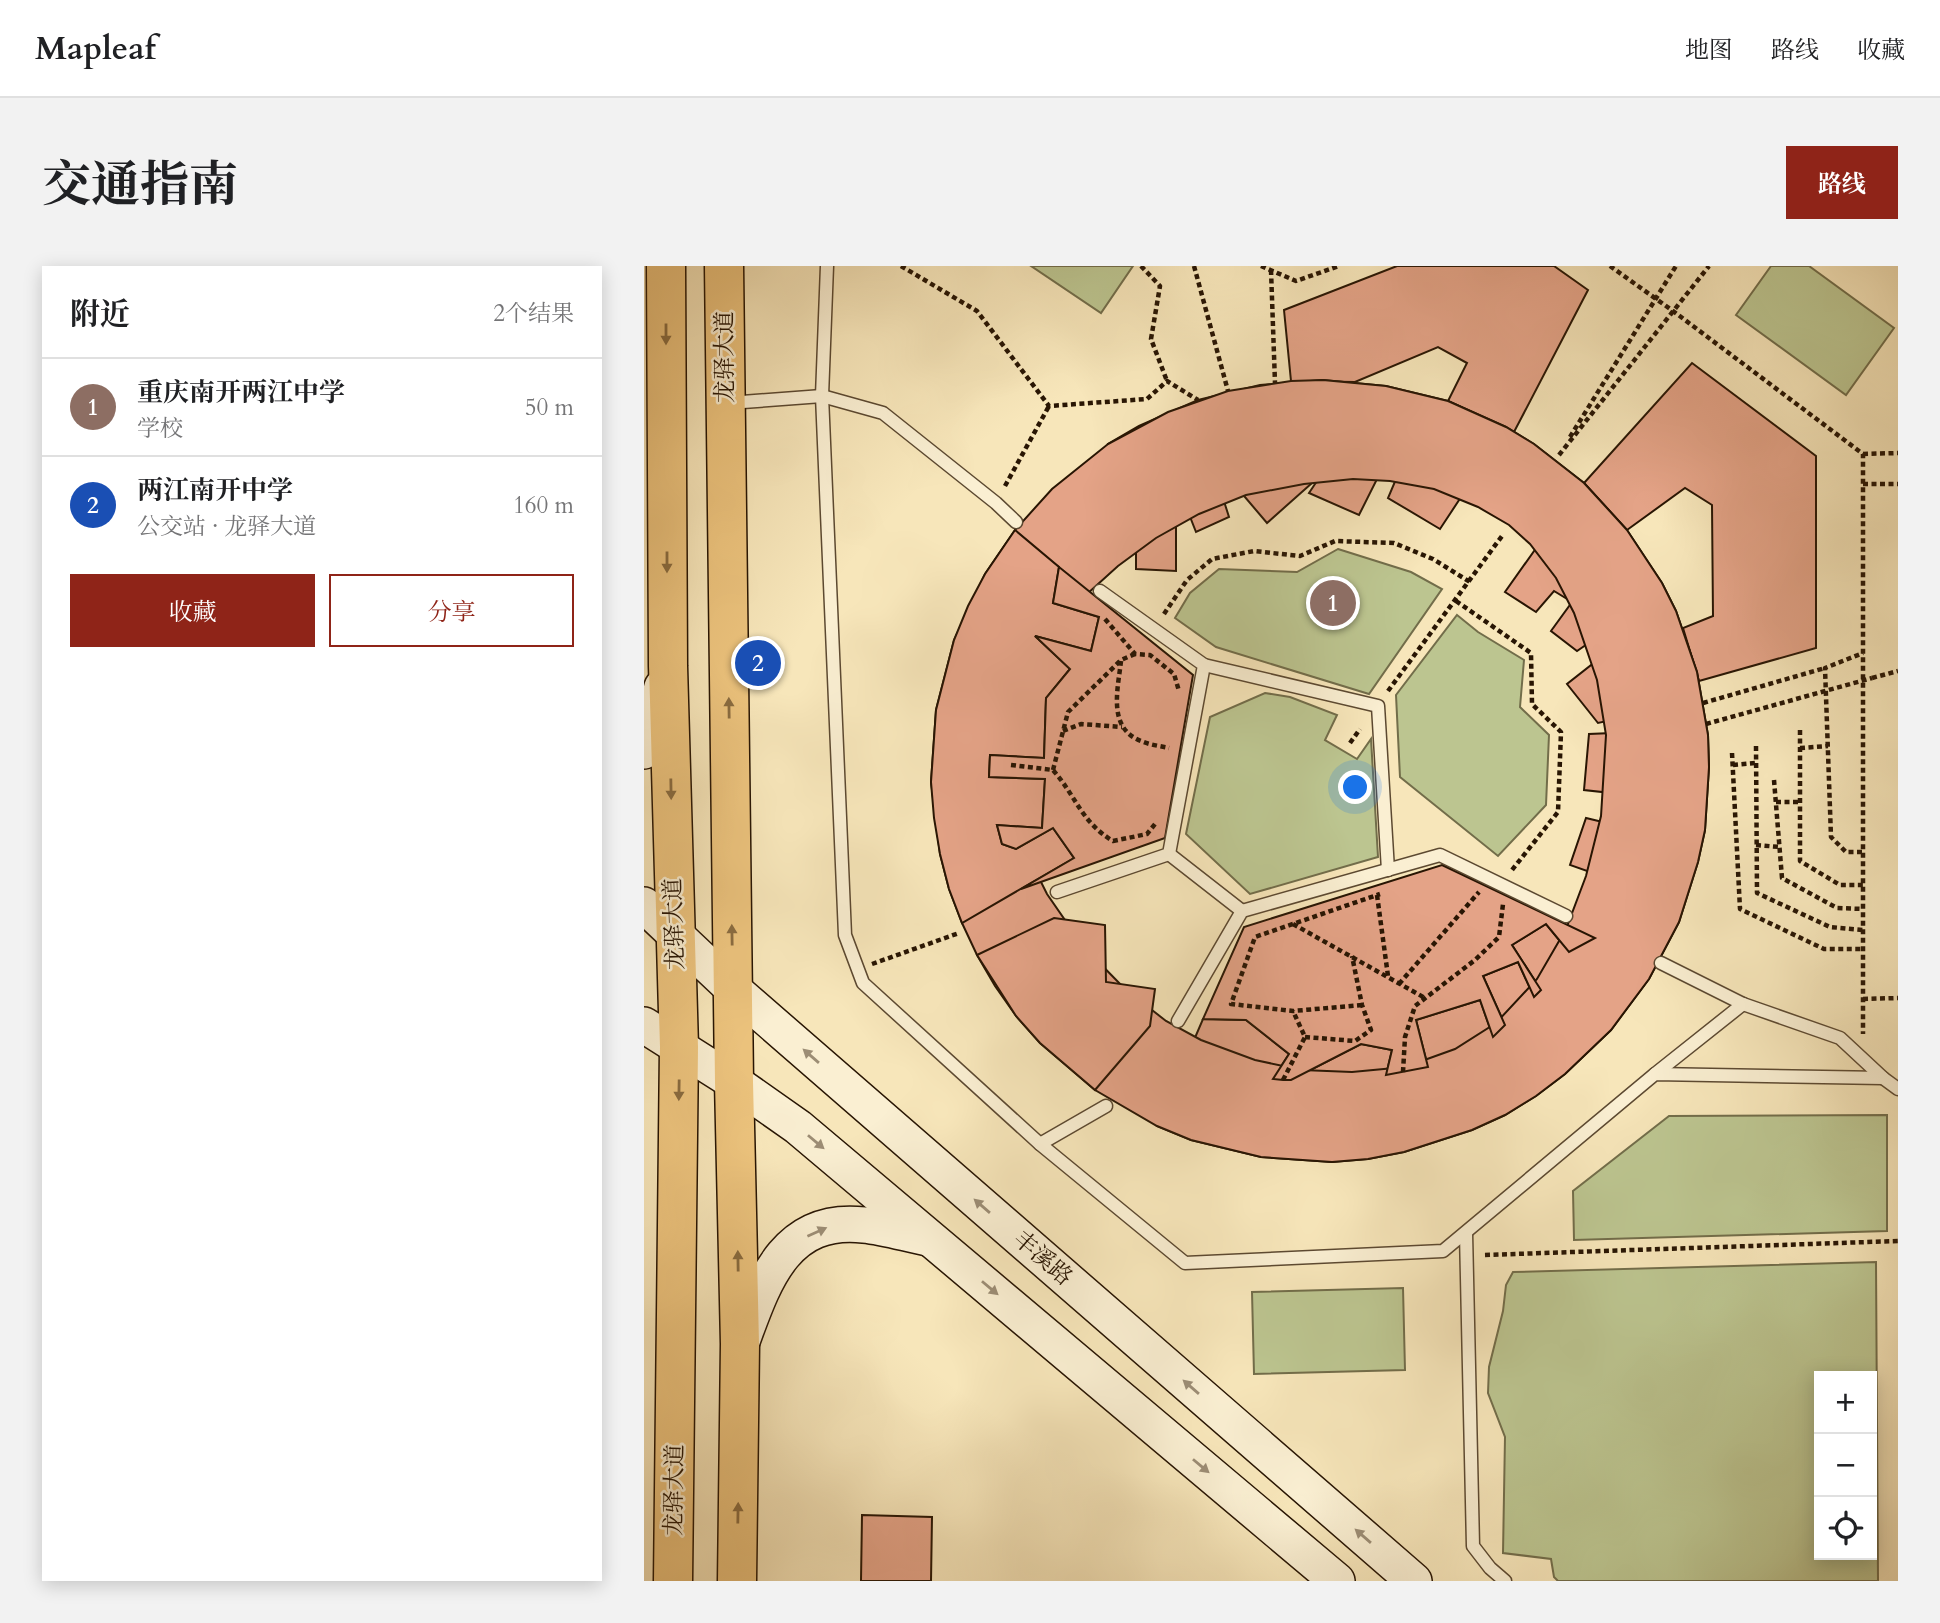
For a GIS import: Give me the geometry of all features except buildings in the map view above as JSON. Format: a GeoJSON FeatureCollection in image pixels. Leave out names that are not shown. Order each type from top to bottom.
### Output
{"type":"FeatureCollection","features":[{"type":"Feature","properties":{"kind":"main road","name":"龙驿大道"},"geometry":{"type":"LineString","coordinates":[[666,266],[668,666],[679,1047],[673,1581]]}},
{"type":"Feature","properties":{"kind":"main road","name":"龙驿大道"},"geometry":{"type":"LineString","coordinates":[[724,266],[734,1082],[740,1344],[737,1581]]}},
{"type":"Feature","properties":{"kind":"main road"},"geometry":{"type":"LineString","coordinates":[[644,751],[668,666]]}},
{"type":"Feature","properties":{"kind":"main road","name":"丰溪路"},"geometry":{"type":"LineString","coordinates":[[644,905],[733,989],[1414,1581]]}},
{"type":"Feature","properties":{"kind":"main road"},"geometry":{"type":"LineString","coordinates":[[644,1025],[734,1082],[798,1127],[1337,1581]]}},
{"type":"Feature","properties":{"kind":"main road"},"geometry":{"type":"LineString","coordinates":[[740,1344],[764,1282],[789,1247],[823,1227],[862,1224],[932,1239]]}},
{"type":"Feature","properties":{"kind":"lane"},"geometry":{"type":"LineString","coordinates":[[827,266],[821,396],[845,934],[863,983],[1040,1144],[1185,1264],[1443,1251],[1743,1004]]}},
{"type":"Feature","properties":{"kind":"lane"},"geometry":{"type":"LineString","coordinates":[[724,403],[821,396],[884,413],[1016,522]]}},
{"type":"Feature","properties":{"kind":"lane"},"geometry":{"type":"LineString","coordinates":[[1100,591],[1204,665],[1378,706],[1388,870]]}},
{"type":"Feature","properties":{"kind":"lane"},"geometry":{"type":"LineString","coordinates":[[1168,854],[1204,665]]}},
{"type":"Feature","properties":{"kind":"lane"},"geometry":{"type":"LineString","coordinates":[[1057,892],[1168,854]]}},
{"type":"Feature","properties":{"kind":"lane"},"geometry":{"type":"LineString","coordinates":[[1168,854],[1242,911]]}},
{"type":"Feature","properties":{"kind":"lane"},"geometry":{"type":"LineString","coordinates":[[1178,1021],[1242,911],[1440,855],[1566,916]]}},
{"type":"Feature","properties":{"kind":"lane"},"geometry":{"type":"LineString","coordinates":[[1661,963],[1743,1004],[1840,1038],[1883,1079],[1898,1089]]}},
{"type":"Feature","properties":{"kind":"lane"},"geometry":{"type":"LineString","coordinates":[[1655,1074],[1883,1079]]}},
{"type":"Feature","properties":{"kind":"lane"},"geometry":{"type":"LineString","coordinates":[[1040,1144],[1105,1106]]}},
{"type":"Feature","properties":{"kind":"lane"},"geometry":{"type":"LineString","coordinates":[[1466,1233],[1473,1546],[1490,1568],[1505,1581]]}},
{"type":"Feature","properties":{"kind":"path"},"geometry":{"type":"LineString","coordinates":[[901,266],[977,311],[1049,406]]}},
{"type":"Feature","properties":{"kind":"path"},"geometry":{"type":"LineString","coordinates":[[1141,266],[1160,286],[1151,340],[1167,381],[1198,400]]}},
{"type":"Feature","properties":{"kind":"path"},"geometry":{"type":"LineString","coordinates":[[1194,266],[1228,391]]}},
{"type":"Feature","properties":{"kind":"path"},"geometry":{"type":"LineString","coordinates":[[1261,266],[1296,281],[1339,266]]}},
{"type":"Feature","properties":{"kind":"path"},"geometry":{"type":"LineString","coordinates":[[1610,266],[1863,454],[1898,453]]}},
{"type":"Feature","properties":{"kind":"path"},"geometry":{"type":"LineString","coordinates":[[1675,266],[1559,455],[1709,266]]}},
{"type":"Feature","properties":{"kind":"path"},"geometry":{"type":"LineString","coordinates":[[1271,270],[1275,383]]}},
{"type":"Feature","properties":{"kind":"path"},"geometry":{"type":"LineString","coordinates":[[1049,406],[1147,399],[1167,381]]}},
{"type":"Feature","properties":{"kind":"path"},"geometry":{"type":"LineString","coordinates":[[996,503],[1049,406]]}},
{"type":"Feature","properties":{"kind":"path"},"geometry":{"type":"LineString","coordinates":[[1863,454],[1863,1059]]}},
{"type":"Feature","properties":{"kind":"path"},"geometry":{"type":"LineString","coordinates":[[1863,484],[1898,484]]}},
{"type":"Feature","properties":{"kind":"path"},"geometry":{"type":"LineString","coordinates":[[1350,743],[1502,536]]}},
{"type":"Feature","properties":{"kind":"path"},"geometry":{"type":"LineString","coordinates":[[1154,630],[1186,580],[1212,559],[1254,551],[1300,556],[1335,541],[1394,543],[1433,559],[1470,582]]}},
{"type":"Feature","properties":{"kind":"path"},"geometry":{"type":"LineString","coordinates":[[1456,601],[1531,653],[1532,704],[1560,732],[1558,812],[1501,884]]}},
{"type":"Feature","properties":{"kind":"path"},"geometry":{"type":"LineString","coordinates":[[1100,613],[1135,654]]}},
{"type":"Feature","properties":{"kind":"path"},"geometry":{"type":"LineString","coordinates":[[1703,703],[1825,668],[1863,653]]}},
{"type":"Feature","properties":{"kind":"path"},"geometry":{"type":"LineString","coordinates":[[1053,770],[1068,712],[1121,660],[1135,654],[1150,655],[1174,674],[1179,692],[1177,704]]}},
{"type":"Feature","properties":{"kind":"path"},"geometry":{"type":"LineString","coordinates":[[1121,660],[1115,707],[1123,727],[1139,741],[1169,748]]}},
{"type":"Feature","properties":{"kind":"path"},"geometry":{"type":"LineString","coordinates":[[1825,668],[1831,837],[1846,852],[1863,852]]}},
{"type":"Feature","properties":{"kind":"path"},"geometry":{"type":"LineString","coordinates":[[1706,723],[1898,671]]}},
{"type":"Feature","properties":{"kind":"path"},"geometry":{"type":"LineString","coordinates":[[1062,732],[1081,724],[1123,727]]}},
{"type":"Feature","properties":{"kind":"path"},"geometry":{"type":"LineString","coordinates":[[1800,730],[1800,861],[1840,885],[1863,886]]}},
{"type":"Feature","properties":{"kind":"path"},"geometry":{"type":"LineString","coordinates":[[1167,760],[1171,737]]}},
{"type":"Feature","properties":{"kind":"path"},"geometry":{"type":"LineString","coordinates":[[1756,746],[1757,893],[1830,927],[1863,930]]}},
{"type":"Feature","properties":{"kind":"path"},"geometry":{"type":"LineString","coordinates":[[1800,748],[1828,746]]}},
{"type":"Feature","properties":{"kind":"path"},"geometry":{"type":"LineString","coordinates":[[1732,753],[1740,909],[1824,949],[1863,949]]}},
{"type":"Feature","properties":{"kind":"path"},"geometry":{"type":"LineString","coordinates":[[1733,765],[1756,763]]}},
{"type":"Feature","properties":{"kind":"path"},"geometry":{"type":"LineString","coordinates":[[1011,765],[1053,770],[1067,785],[1079,809],[1097,831],[1113,841],[1147,834],[1156,822]]}},
{"type":"Feature","properties":{"kind":"path"},"geometry":{"type":"LineString","coordinates":[[1774,780],[1782,878],[1837,908],[1863,909]]}},
{"type":"Feature","properties":{"kind":"path"},"geometry":{"type":"LineString","coordinates":[[1776,802],[1800,802]]}},
{"type":"Feature","properties":{"kind":"path"},"geometry":{"type":"LineString","coordinates":[[1756,845],[1780,847]]}},
{"type":"Feature","properties":{"kind":"path"},"geometry":{"type":"LineString","coordinates":[[1362,1005],[1293,1011],[1231,1004],[1255,937],[1390,890]]}},
{"type":"Feature","properties":{"kind":"path"},"geometry":{"type":"LineString","coordinates":[[1399,984],[1479,891],[1491,897]]}},
{"type":"Feature","properties":{"kind":"path"},"geometry":{"type":"LineString","coordinates":[[1377,895],[1388,977]]}},
{"type":"Feature","properties":{"kind":"path"},"geometry":{"type":"LineString","coordinates":[[1403,1072],[1405,1037],[1415,1006],[1475,960],[1499,937],[1503,903]]}},
{"type":"Feature","properties":{"kind":"path"},"geometry":{"type":"LineString","coordinates":[[1293,924],[1425,998]]}},
{"type":"Feature","properties":{"kind":"path"},"geometry":{"type":"LineString","coordinates":[[858,969],[959,933]]}},
{"type":"Feature","properties":{"kind":"path"},"geometry":{"type":"LineString","coordinates":[[1305,1037],[1355,1041],[1371,1030],[1362,1005],[1351,956]]}},
{"type":"Feature","properties":{"kind":"path"},"geometry":{"type":"LineString","coordinates":[[1863,999],[1898,998]]}},
{"type":"Feature","properties":{"kind":"path"},"geometry":{"type":"LineString","coordinates":[[1293,1011],[1305,1037]]}},
{"type":"Feature","properties":{"kind":"path"},"geometry":{"type":"LineString","coordinates":[[1283,1080],[1305,1037]]}},
{"type":"Feature","properties":{"kind":"path"},"geometry":{"type":"LineString","coordinates":[[1466,1255],[1898,1241]]}},
{"type":"Feature","properties":{"kind":"green space"},"geometry":{"type":"Polygon","coordinates":[[[1031,266],[1133,266],[1101,313],[1031,266]]]}},
{"type":"Feature","properties":{"kind":"green space"},"geometry":{"type":"Polygon","coordinates":[[[1771,266],[1809,266],[1894,328],[1846,395],[1736,315],[1771,266]]]}},
{"type":"Feature","properties":{"kind":"green space"},"geometry":{"type":"Polygon","coordinates":[[[1338,549],[1411,572],[1442,589],[1369,694],[1216,647],[1175,618],[1190,593],[1219,569],[1297,572],[1338,549]]]}},
{"type":"Feature","properties":{"kind":"green space"},"geometry":{"type":"Polygon","coordinates":[[[1457,615],[1478,632],[1524,660],[1520,707],[1549,735],[1546,805],[1498,856],[1400,777],[1396,695],[1457,615]]]}},
{"type":"Feature","properties":{"kind":"green space"},"geometry":{"type":"Polygon","coordinates":[[[1265,693],[1290,697],[1337,715],[1325,740],[1357,759],[1371,739],[1378,857],[1250,894],[1186,834],[1210,717],[1265,693]]]}},
{"type":"Feature","properties":{"kind":"green space"},"geometry":{"type":"Polygon","coordinates":[[[1887,1115],[1887,1231],[1574,1240],[1573,1191],[1669,1116],[1887,1115]]]}},
{"type":"Feature","properties":{"kind":"green space"},"geometry":{"type":"Polygon","coordinates":[[[1876,1262],[1877,1371],[1814,1371],[1814,1560],[1877,1560],[1877,1422],[1878,1581],[1558,1581],[1554,1577],[1551,1559],[1503,1553],[1505,1437],[1488,1393],[1489,1367],[1503,1311],[1506,1285],[1513,1272],[1876,1262]]]}},
{"type":"Feature","properties":{"kind":"green space"},"geometry":{"type":"Polygon","coordinates":[[[1403,1288],[1405,1370],[1254,1374],[1252,1292],[1403,1288]]]}},
{"type":"Feature","properties":{"kind":"place","name":"重庆南开两江中学"},"geometry":{"type":"Point","coordinates":[1333,603]}},
{"type":"Feature","properties":{"kind":"place","name":"两江南开中学"},"geometry":{"type":"Point","coordinates":[758,663]}}]}
